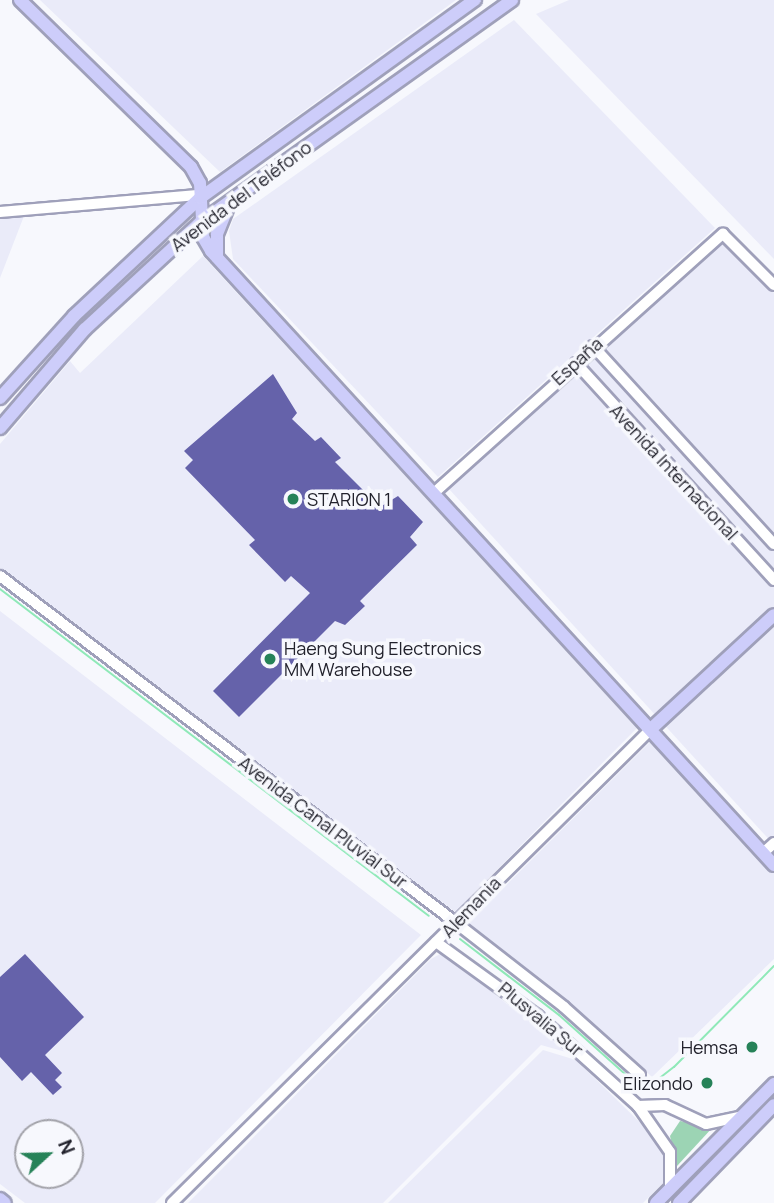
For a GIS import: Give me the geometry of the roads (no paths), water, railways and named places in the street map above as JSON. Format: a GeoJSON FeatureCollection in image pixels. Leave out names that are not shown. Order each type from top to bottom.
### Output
{"type":"FeatureCollection","features":[{"type":"Feature","properties":{"kind":"main road"},"geometry":{"type":"LineString","coordinates":[[20,0],[191,167],[200,197],[205,244],[216,257],[652,728],[774,865]]}},
{"type":"Feature","properties":{"kind":"main road","name":"Avenida del Teléfono"},"geometry":{"type":"LineString","coordinates":[[0,398],[74,316],[200,197],[475,0]]}},
{"type":"Feature","properties":{"kind":"main road","name":"Avenida del Teléfono"},"geometry":{"type":"LineString","coordinates":[[0,428],[85,329],[201,222],[512,0]]}},
{"type":"Feature","properties":{"kind":"main road"},"geometry":{"type":"LineString","coordinates":[[216,257],[220,221],[232,199]]}},
{"type":"Feature","properties":{"kind":"main road","name":"Alemania"},"geometry":{"type":"LineString","coordinates":[[652,728],[774,615]]}},
{"type":"Feature","properties":{"kind":"main road"},"geometry":{"type":"LineString","coordinates":[[656,1203],[774,1084]]}},
{"type":"Feature","properties":{"kind":"main road"},"geometry":{"type":"LineString","coordinates":[[679,1203],[774,1105]]}},
{"type":"Feature","properties":{"kind":"main road"},"geometry":{"type":"LineString","coordinates":[[0,1199],[5,1203]]}},
{"type":"Feature","properties":{"kind":"street"},"geometry":{"type":"LineString","coordinates":[[0,212],[200,197]]}},
{"type":"Feature","properties":{"kind":"street","name":"España"},"geometry":{"type":"LineString","coordinates":[[435,492],[593,346],[723,234],[774,285]]}},
{"type":"Feature","properties":{"kind":"street","name":"Avenida Internacional"},"geometry":{"type":"LineString","coordinates":[[593,346],[774,544]]}},
{"type":"Feature","properties":{"kind":"street","name":"Avenida Internacional"},"geometry":{"type":"LineString","coordinates":[[576,363],[774,580]]}},
{"type":"Feature","properties":{"kind":"street","name":"Avenida Canal Pluvial Sur"},"geometry":{"type":"LineString","coordinates":[[0,576],[455,922],[564,1007],[640,1075]]}},
{"type":"Feature","properties":{"kind":"street","name":"Alemania"},"geometry":{"type":"LineString","coordinates":[[172,1203],[652,728]]}},
{"type":"Feature","properties":{"kind":"street"},"geometry":{"type":"LineString","coordinates":[[763,853],[774,843]]}},
{"type":"Feature","properties":{"kind":"street","name":"Plusvalia Sur"},"geometry":{"type":"LineString","coordinates":[[436,942],[484,972],[547,1023],[638,1106],[670,1152],[670,1189]]}},
{"type":"Feature","properties":{"kind":"street"},"geometry":{"type":"LineString","coordinates":[[638,1106],[659,1104],[706,1124],[742,1117]]}},
{"type":"Feature","properties":{"kind":"waterway"},"geometry":{"type":"LineString","coordinates":[[0,589],[429,916]]}},
{"type":"Feature","properties":{"kind":"waterway"},"geometry":{"type":"LineString","coordinates":[[460,939],[559,1015],[635,1083],[652,1084],[674,1067],[774,966]]}},
{"type":"Feature","properties":{"kind":"place","name":"STARION 1"},"geometry":{"type":"Point","coordinates":[293,499]}},
{"type":"Feature","properties":{"kind":"place","name":"Haeng Sung Electronics MM Warehouse"},"geometry":{"type":"Point","coordinates":[270,659]}},
{"type":"Feature","properties":{"kind":"place","name":"Hemsa"},"geometry":{"type":"Point","coordinates":[752,1047]}},
{"type":"Feature","properties":{"kind":"place","name":"Elizondo"},"geometry":{"type":"Point","coordinates":[707,1083]}}]}
